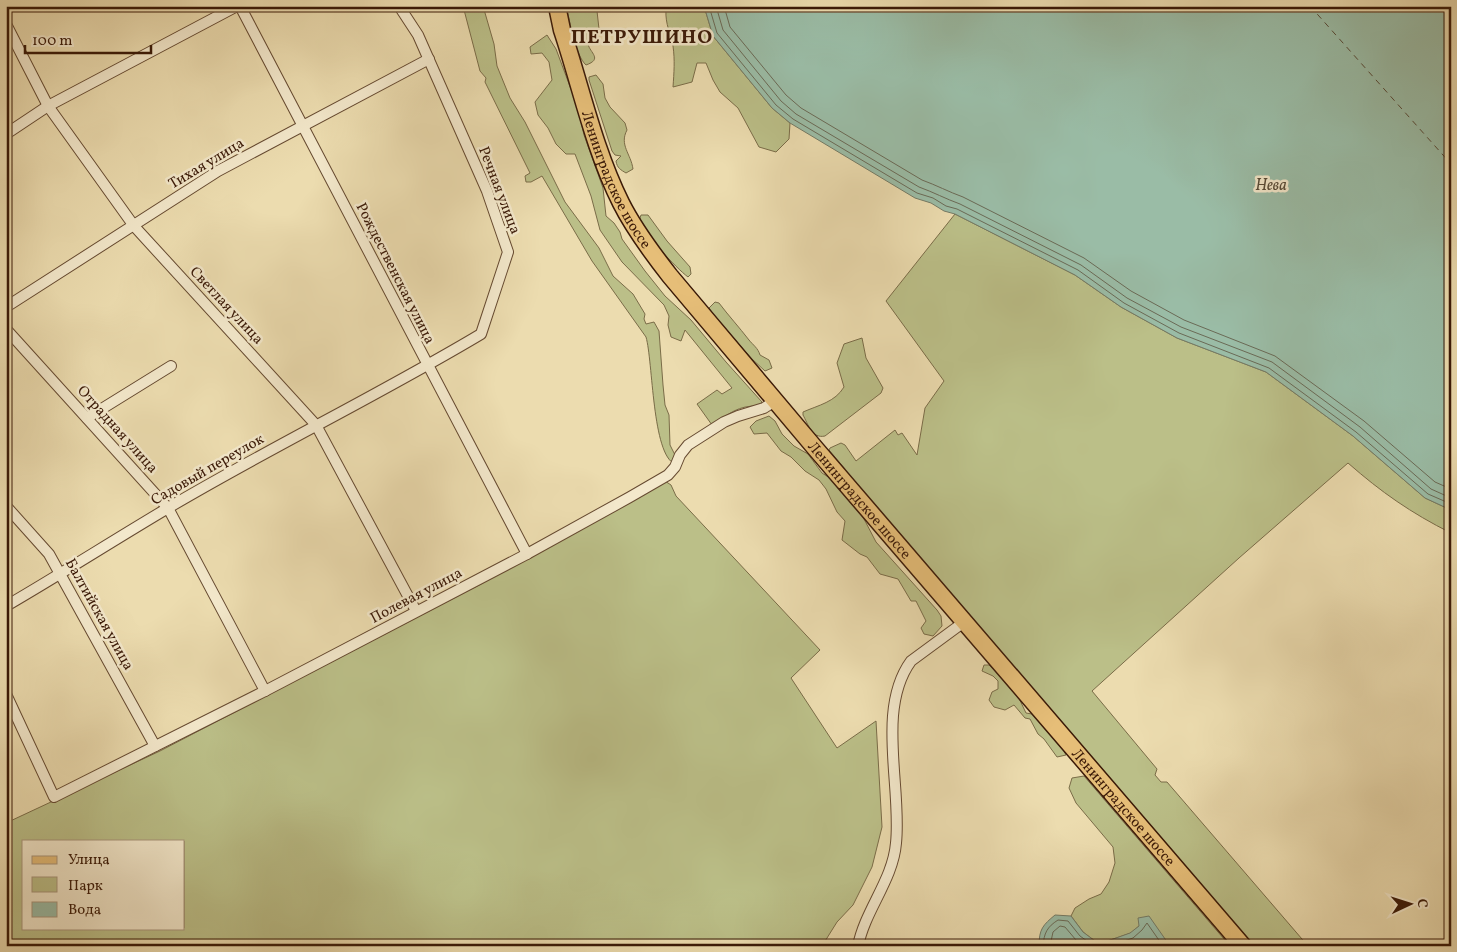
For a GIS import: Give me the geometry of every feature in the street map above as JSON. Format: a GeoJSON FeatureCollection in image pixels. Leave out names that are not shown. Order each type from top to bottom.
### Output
{"type":"FeatureCollection","features":[{"type":"Feature","properties":{"kind":"main road","name":"Ленинградское шоссе"},"geometry":{"type":"LineString","coordinates":[[557,6],[562,30],[601,152],[625,210],[643,240],[670,276],[775,401],[1243,946]]}},
{"type":"Feature","properties":{"kind":"street"},"geometry":{"type":"LineString","coordinates":[[6,134],[48,106],[239,6]]}},
{"type":"Feature","properties":{"kind":"street","name":"Рождественская улица"},"geometry":{"type":"LineString","coordinates":[[239,6],[527,554]]}},
{"type":"Feature","properties":{"kind":"street","name":"Речная улица"},"geometry":{"type":"LineString","coordinates":[[400,6],[418,35],[487,191],[508,252],[482,334],[428,366]]}},
{"type":"Feature","properties":{"kind":"street","name":"Светлая улица"},"geometry":{"type":"LineString","coordinates":[[6,24],[48,106],[134,226],[316,425],[416,611]]}},
{"type":"Feature","properties":{"kind":"street","name":"Тихая улица"},"geometry":{"type":"LineString","coordinates":[[6,307],[218,171],[429,59]]}},
{"type":"Feature","properties":{"kind":"street","name":"Отрадная улица"},"geometry":{"type":"LineString","coordinates":[[6,329],[168,508],[265,691]]}},
{"type":"Feature","properties":{"kind":"street"},"geometry":{"type":"LineString","coordinates":[[87,418],[171,366]]}},
{"type":"Feature","properties":{"kind":"street","name":"Садовый переулок"},"geometry":{"type":"LineString","coordinates":[[6,606],[168,508],[316,425],[428,366]]}},
{"type":"Feature","properties":{"kind":"street","name":"Полевая улица"},"geometry":{"type":"LineString","coordinates":[[6,694],[54,796],[265,691],[630,498],[668,474],[675,467],[680,455],[688,445],[724,422],[764,408],[775,401]]}},
{"type":"Feature","properties":{"kind":"street","name":"Балтийская улица"},"geometry":{"type":"LineString","coordinates":[[6,506],[49,554],[155,746]]}},
{"type":"Feature","properties":{"kind":"street"},"geometry":{"type":"LineString","coordinates":[[858,946],[865,923],[890,869],[896,845],[898,820],[893,766],[893,709],[901,680],[911,661],[964,622]]}},
{"type":"Feature","properties":{"kind":"green space"},"geometry":{"type":"Polygon","coordinates":[[[463,6],[483,6],[494,44],[497,66],[510,98],[525,122],[565,202],[599,248],[613,276],[633,294],[645,314],[646,324],[654,322],[659,331],[665,405],[669,415],[670,445],[676,457],[675,464],[667,457],[662,444],[654,406],[646,337],[592,261],[542,176],[531,182],[526,182],[525,176],[530,173],[485,82],[486,78],[480,71],[463,6]]]}},
{"type":"Feature","properties":{"kind":"green space"},"geometry":{"type":"Polygon","coordinates":[[[566,6],[586,6],[597,11],[599,29],[589,35],[588,43],[595,58],[586,65],[576,46],[566,6]]]}},
{"type":"Feature","properties":{"kind":"green space"},"geometry":{"type":"Polygon","coordinates":[[[672,6],[704,6],[713,36],[772,108],[790,123],[789,139],[776,152],[759,147],[738,108],[720,92],[706,63],[697,63],[692,82],[673,87],[674,51],[666,15],[666,10],[672,6]]]}},
{"type":"Feature","properties":{"kind":"green space"},"geometry":{"type":"Polygon","coordinates":[[[547,35],[556,49],[578,108],[584,135],[603,188],[606,216],[614,223],[622,239],[665,296],[691,320],[762,402],[759,406],[739,409],[712,425],[697,404],[717,390],[722,394],[732,388],[685,330],[681,341],[671,337],[668,325],[669,316],[664,305],[622,262],[600,230],[591,196],[575,154],[566,154],[556,144],[548,128],[538,115],[535,102],[552,80],[549,62],[542,53],[531,54],[530,47],[547,35]]]}},
{"type":"Feature","properties":{"kind":"green space"},"geometry":{"type":"Polygon","coordinates":[[[596,75],[603,84],[605,98],[610,107],[625,123],[627,130],[624,140],[633,169],[626,173],[617,165],[616,161],[621,156],[615,155],[612,151],[589,80],[589,77],[596,75]]]}},
{"type":"Feature","properties":{"kind":"green space"},"geometry":{"type":"Polygon","coordinates":[[[955,214],[1075,275],[1121,307],[1177,338],[1266,372],[1353,436],[1425,498],[1451,510],[1451,533],[1397,501],[1348,463],[1239,558],[1092,691],[1157,769],[1155,775],[1161,782],[1167,782],[1308,946],[1254,946],[843,471],[845,469],[829,450],[841,443],[845,445],[856,461],[895,430],[898,435],[902,433],[917,455],[925,408],[944,381],[886,301],[955,214]]]}},
{"type":"Feature","properties":{"kind":"green space"},"geometry":{"type":"Polygon","coordinates":[[[641,215],[648,215],[667,241],[690,267],[691,274],[688,277],[653,240],[642,224],[641,215]]]}},
{"type":"Feature","properties":{"kind":"green space"},"geometry":{"type":"Polygon","coordinates":[[[715,302],[719,303],[757,348],[760,355],[769,360],[772,368],[765,371],[715,317],[709,308],[715,302]]]}},
{"type":"Feature","properties":{"kind":"green space"},"geometry":{"type":"Polygon","coordinates":[[[862,338],[866,358],[883,388],[881,393],[825,436],[817,435],[809,426],[803,412],[836,396],[844,387],[837,363],[844,344],[862,338]]]}},
{"type":"Feature","properties":{"kind":"green space"},"geometry":{"type":"Polygon","coordinates":[[[769,416],[775,421],[782,434],[794,446],[808,454],[822,473],[836,482],[863,517],[876,542],[937,610],[941,616],[942,626],[933,636],[924,634],[921,628],[926,621],[916,601],[911,601],[898,579],[880,574],[867,557],[842,540],[845,521],[837,512],[826,489],[819,480],[781,451],[767,433],[754,434],[750,427],[756,421],[769,416]]]}},
{"type":"Feature","properties":{"kind":"green space"},"geometry":{"type":"Polygon","coordinates":[[[665,481],[671,485],[676,496],[820,650],[791,678],[837,748],[876,721],[882,827],[872,867],[853,905],[837,922],[822,946],[6,946],[6,823],[160,751],[481,584],[665,481]]]}},
{"type":"Feature","properties":{"kind":"green space"},"geometry":{"type":"Polygon","coordinates":[[[984,665],[989,665],[1015,690],[1026,713],[1032,714],[1051,733],[1060,743],[1066,755],[1057,757],[1038,734],[1030,719],[1025,718],[1014,705],[1005,710],[994,707],[989,700],[992,692],[998,689],[998,681],[993,676],[982,671],[984,665]]]}},
{"type":"Feature","properties":{"kind":"green space"},"geometry":{"type":"Polygon","coordinates":[[[1084,776],[1230,946],[1170,946],[1162,936],[1139,926],[1131,933],[1099,944],[1083,932],[1071,916],[1075,908],[1101,894],[1109,882],[1115,863],[1113,847],[1076,803],[1069,788],[1072,778],[1084,776]]]}},
{"type":"Feature","properties":{"kind":"water","name":"Нева"},"geometry":{"type":"Polygon","coordinates":[[[704,6],[1449,6],[1451,8],[1451,510],[1425,498],[1353,436],[1266,372],[1177,338],[1121,307],[1075,275],[955,214],[915,198],[790,123],[772,108],[713,36],[704,6]]]}},
{"type":"Feature","properties":{"kind":"water"},"geometry":{"type":"Polygon","coordinates":[[[1055,915],[1071,916],[1083,932],[1099,944],[1130,933],[1139,926],[1138,918],[1149,916],[1170,946],[1039,946],[1042,928],[1055,915]]]}},
{"type":"Feature","properties":{"kind":"ferry route"},"geometry":{"type":"LineString","coordinates":[[1310,6],[1451,164]]}},
{"type":"Feature","properties":{"kind":"district","name":"ПЕТРУШИНО"},"geometry":{"type":"Point","coordinates":[642,36]}}]}
